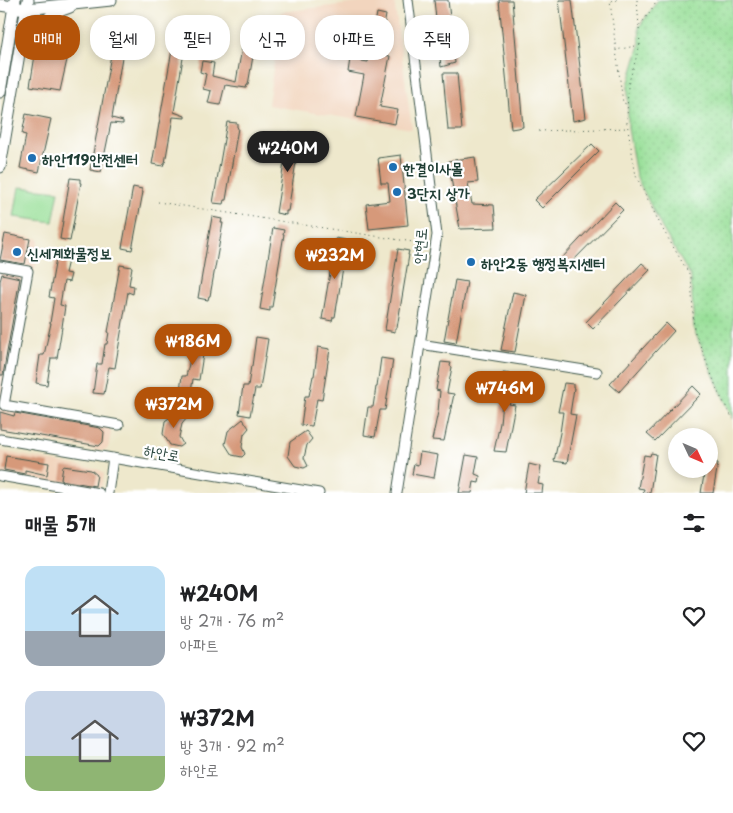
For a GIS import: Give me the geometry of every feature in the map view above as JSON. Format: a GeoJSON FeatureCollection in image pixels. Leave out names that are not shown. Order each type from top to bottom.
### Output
{"type":"FeatureCollection","features":[{"type":"Feature","properties":{"kind":"main road"},"geometry":{"type":"LineString","coordinates":[[0,5],[111,0]]}},
{"type":"Feature","properties":{"kind":"main road"},"geometry":{"type":"LineString","coordinates":[[54,15],[77,2]]}},
{"type":"Feature","properties":{"kind":"main road"},"geometry":{"type":"LineString","coordinates":[[0,92],[15,4]]}},
{"type":"Feature","properties":{"kind":"main road"},"geometry":{"type":"LineString","coordinates":[[0,34],[7,50]]}},
{"type":"Feature","properties":{"kind":"main road"},"geometry":{"type":"LineString","coordinates":[[0,167],[18,60]]}},
{"type":"Feature","properties":{"kind":"street","name":"안현로"},"geometry":{"type":"LineString","coordinates":[[397,493],[437,235],[408,0]]}},
{"type":"Feature","properties":{"kind":"street"},"geometry":{"type":"LineString","coordinates":[[0,266],[28,271],[4,405],[119,425]]}},
{"type":"Feature","properties":{"kind":"street"},"geometry":{"type":"LineString","coordinates":[[420,344],[597,372]]}},
{"type":"Feature","properties":{"kind":"street","name":"하안로"},"geometry":{"type":"LineString","coordinates":[[0,439],[320,493]]}},
{"type":"Feature","properties":{"kind":"street"},"geometry":{"type":"LineString","coordinates":[[108,493],[114,458]]}},
{"type":"Feature","properties":{"kind":"street"},"geometry":{"type":"LineString","coordinates":[[0,476],[99,493]]}},
{"type":"Feature","properties":{"kind":"path"},"geometry":{"type":"LineString","coordinates":[[617,0],[610,1],[623,103],[628,104]]}},
{"type":"Feature","properties":{"kind":"path"},"geometry":{"type":"LineString","coordinates":[[637,0],[640,45],[628,85],[628,128],[636,176],[662,228],[691,277],[694,330],[719,394],[733,419]]}},
{"type":"Feature","properties":{"kind":"path"},"geometry":{"type":"LineString","coordinates":[[639,28],[658,0]]}},
{"type":"Feature","properties":{"kind":"path"},"geometry":{"type":"LineString","coordinates":[[616,50],[640,45]]}},
{"type":"Feature","properties":{"kind":"path"},"geometry":{"type":"LineString","coordinates":[[539,131],[628,128]]}},
{"type":"Feature","properties":{"kind":"path"},"geometry":{"type":"LineString","coordinates":[[158,202],[435,245]]}},
{"type":"Feature","properties":{"kind":"shaded area"},"geometry":{"type":"Polygon","coordinates":[[[394,0],[412,129],[268,105],[274,60],[305,60],[305,15],[281,15],[281,12],[394,0]]]}},
{"type":"Feature","properties":{"kind":"shaded area"},"geometry":{"type":"Polygon","coordinates":[[[3,232],[39,239],[35,269],[0,264],[3,232]]]}},
{"type":"Feature","properties":{"kind":"shaded area"},"geometry":{"type":"Polygon","coordinates":[[[0,273],[21,275],[24,278],[2,405],[109,427],[111,433],[108,448],[102,451],[0,433],[0,273]]]}},
{"type":"Feature","properties":{"kind":"shaded area"},"geometry":{"type":"Polygon","coordinates":[[[0,451],[100,470],[104,474],[102,486],[96,490],[0,474],[0,451]]]}},
{"type":"Feature","properties":{"kind":"green space"},"geometry":{"type":"Polygon","coordinates":[[[658,0],[733,0],[733,419],[694,330],[691,277],[662,228],[636,176],[628,128],[628,85],[640,45],[639,27],[658,0]]]}},
{"type":"Feature","properties":{"kind":"green space"},"geometry":{"type":"Polygon","coordinates":[[[19,187],[59,191],[53,222],[14,217],[19,187]]]}},
{"type":"Feature","properties":{"kind":"building"},"geometry":{"type":"Polygon","coordinates":[[[434,0],[448,0],[450,15],[436,15],[434,0]]]}},
{"type":"Feature","properties":{"kind":"building"},"geometry":{"type":"Polygon","coordinates":[[[499,0],[512,0],[523,127],[511,129],[499,0]]]}},
{"type":"Feature","properties":{"kind":"building"},"geometry":{"type":"Polygon","coordinates":[[[559,0],[572,0],[586,118],[573,121],[559,0]]]}},
{"type":"Feature","properties":{"kind":"building"},"geometry":{"type":"Polygon","coordinates":[[[240,59],[252,60],[246,88],[225,85],[220,105],[208,103],[211,91],[203,89],[206,74],[200,72],[202,61],[214,63],[212,76],[236,82],[240,59]]]}},
{"type":"Feature","properties":{"kind":"building"},"geometry":{"type":"Polygon","coordinates":[[[34,60],[67,60],[60,91],[30,86],[34,60]]]}},
{"type":"Feature","properties":{"kind":"building"},"geometry":{"type":"Polygon","coordinates":[[[110,60],[122,60],[112,118],[123,121],[123,124],[111,123],[101,172],[90,170],[110,60]]]}},
{"type":"Feature","properties":{"kind":"building"},"geometry":{"type":"Polygon","coordinates":[[[170,60],[183,60],[174,112],[185,116],[185,118],[173,117],[165,163],[163,166],[152,164],[170,60]]]}},
{"type":"Feature","properties":{"kind":"building"},"geometry":{"type":"Polygon","coordinates":[[[350,60],[368,62],[368,60],[389,60],[380,107],[398,110],[395,124],[356,117],[364,75],[348,72],[350,60]]]}},
{"type":"Feature","properties":{"kind":"building"},"geometry":{"type":"Polygon","coordinates":[[[440,60],[455,60],[455,63],[441,67],[440,60]]]}},
{"type":"Feature","properties":{"kind":"building"},"geometry":{"type":"Polygon","coordinates":[[[443,73],[457,73],[462,130],[448,130],[443,73]]]}},
{"type":"Feature","properties":{"kind":"building"},"geometry":{"type":"Polygon","coordinates":[[[26,114],[51,119],[39,172],[20,168],[26,135],[22,134],[26,114]]]}},
{"type":"Feature","properties":{"kind":"building"},"geometry":{"type":"Polygon","coordinates":[[[227,122],[237,123],[238,128],[226,200],[224,200],[223,204],[213,203],[227,122]]]}},
{"type":"Feature","properties":{"kind":"building"},"geometry":{"type":"Polygon","coordinates":[[[289,132],[300,134],[300,138],[286,215],[276,213],[289,132]]]}},
{"type":"Feature","properties":{"kind":"building"},"geometry":{"type":"Polygon","coordinates":[[[592,144],[599,151],[542,208],[534,200],[592,144]]]}},
{"type":"Feature","properties":{"kind":"building","name":"3단지 상가"},"geometry":{"type":"Polygon","coordinates":[[[401,155],[408,225],[369,229],[366,204],[390,201],[388,183],[381,183],[378,158],[401,155]]]}},
{"type":"Feature","properties":{"kind":"building"},"geometry":{"type":"Polygon","coordinates":[[[475,157],[478,182],[468,183],[472,204],[494,205],[496,228],[460,229],[448,161],[475,157]]]}},
{"type":"Feature","properties":{"kind":"building"},"geometry":{"type":"Polygon","coordinates":[[[70,178],[80,179],[81,183],[70,241],[60,239],[70,178]]]}},
{"type":"Feature","properties":{"kind":"building"},"geometry":{"type":"Polygon","coordinates":[[[133,187],[142,189],[143,192],[132,250],[122,248],[133,187]]]}},
{"type":"Feature","properties":{"kind":"building"},"geometry":{"type":"Polygon","coordinates":[[[615,202],[623,210],[567,267],[560,260],[615,202]]]}},
{"type":"Feature","properties":{"kind":"building"},"geometry":{"type":"Polygon","coordinates":[[[212,217],[222,219],[221,223],[223,223],[208,300],[198,298],[212,217]]]}},
{"type":"Feature","properties":{"kind":"building"},"geometry":{"type":"Polygon","coordinates":[[[273,228],[284,230],[284,234],[270,311],[260,309],[273,228]]]}},
{"type":"Feature","properties":{"kind":"building"},"geometry":{"type":"Polygon","coordinates":[[[5,234],[30,239],[25,264],[0,260],[5,234]]]}},
{"type":"Feature","properties":{"kind":"building"},"geometry":{"type":"Polygon","coordinates":[[[336,238],[346,240],[347,244],[335,317],[333,317],[332,321],[322,319],[336,238]]]}},
{"type":"Feature","properties":{"kind":"building"},"geometry":{"type":"Polygon","coordinates":[[[398,249],[409,251],[409,255],[395,332],[385,330],[398,249]]]}},
{"type":"Feature","properties":{"kind":"building"},"geometry":{"type":"Polygon","coordinates":[[[57,253],[69,256],[65,273],[71,274],[69,282],[64,281],[60,305],[65,306],[57,358],[51,358],[47,385],[36,383],[40,355],[44,355],[51,323],[54,298],[49,297],[57,253]]]}},
{"type":"Feature","properties":{"kind":"building"},"geometry":{"type":"Polygon","coordinates":[[[642,263],[650,270],[593,329],[586,322],[642,263]]]}},
{"type":"Feature","properties":{"kind":"building"},"geometry":{"type":"Polygon","coordinates":[[[120,265],[132,267],[129,285],[134,286],[133,294],[128,292],[115,368],[109,367],[104,394],[93,393],[97,364],[102,364],[105,344],[107,344],[120,265]]]}},
{"type":"Feature","properties":{"kind":"building"},"geometry":{"type":"Polygon","coordinates":[[[2,274],[20,278],[3,375],[0,375],[0,281],[2,274]]]}},
{"type":"Feature","properties":{"kind":"building"},"geometry":{"type":"Polygon","coordinates":[[[455,280],[467,282],[456,343],[444,341],[455,280]]]}},
{"type":"Feature","properties":{"kind":"building"},"geometry":{"type":"Polygon","coordinates":[[[513,292],[526,295],[515,352],[501,350],[513,292]]]}},
{"type":"Feature","properties":{"kind":"building"},"geometry":{"type":"Polygon","coordinates":[[[666,323],[674,331],[619,392],[610,384],[666,323]]]}},
{"type":"Feature","properties":{"kind":"building"},"geometry":{"type":"Polygon","coordinates":[[[195,327],[207,329],[199,380],[193,379],[189,406],[178,405],[182,376],[186,376],[191,356],[195,327]]]}},
{"type":"Feature","properties":{"kind":"building"},"geometry":{"type":"Polygon","coordinates":[[[256,337],[268,339],[260,389],[255,389],[250,416],[239,414],[243,386],[248,386],[256,337]]]}},
{"type":"Feature","properties":{"kind":"building"},"geometry":{"type":"Polygon","coordinates":[[[318,347],[330,349],[322,400],[317,399],[312,426],[301,425],[305,396],[309,396],[314,376],[318,347]]]}},
{"type":"Feature","properties":{"kind":"building"},"geometry":{"type":"Polygon","coordinates":[[[381,358],[393,360],[385,410],[380,410],[375,437],[364,435],[368,407],[373,407],[381,358]]]}},
{"type":"Feature","properties":{"kind":"building"},"geometry":{"type":"Polygon","coordinates":[[[441,362],[451,363],[450,366],[452,367],[447,393],[454,394],[444,441],[432,440],[438,412],[440,391],[436,390],[441,362]]]}},
{"type":"Feature","properties":{"kind":"building"},"geometry":{"type":"Polygon","coordinates":[[[503,373],[512,374],[509,404],[515,405],[506,452],[494,451],[502,402],[497,401],[503,373]]]}},
{"type":"Feature","properties":{"kind":"building"},"geometry":{"type":"Polygon","coordinates":[[[564,383],[573,384],[570,414],[576,415],[567,463],[554,461],[563,412],[558,412],[564,383]]]}},
{"type":"Feature","properties":{"kind":"building"},"geometry":{"type":"Polygon","coordinates":[[[693,386],[701,394],[655,441],[647,434],[693,386]]]}},
{"type":"Feature","properties":{"kind":"building"},"geometry":{"type":"Polygon","coordinates":[[[181,409],[187,418],[182,424],[179,437],[183,444],[179,447],[170,445],[163,434],[165,421],[181,409]]]}},
{"type":"Feature","properties":{"kind":"building"},"geometry":{"type":"Polygon","coordinates":[[[0,412],[14,416],[15,413],[100,428],[104,432],[103,442],[99,446],[0,429],[0,412]]]}},
{"type":"Feature","properties":{"kind":"building"},"geometry":{"type":"Polygon","coordinates":[[[243,419],[249,428],[244,434],[242,447],[245,454],[242,457],[232,455],[225,444],[228,431],[243,419]]]}},
{"type":"Feature","properties":{"kind":"building"},"geometry":{"type":"Polygon","coordinates":[[[306,431],[312,439],[307,445],[304,458],[308,466],[304,468],[295,466],[288,456],[290,442],[306,431]]]}},
{"type":"Feature","properties":{"kind":"building"},"geometry":{"type":"Polygon","coordinates":[[[420,452],[438,455],[434,478],[412,474],[414,464],[418,465],[420,452]]]}},
{"type":"Feature","properties":{"kind":"building"},"geometry":{"type":"Polygon","coordinates":[[[651,453],[656,454],[650,493],[643,493],[644,489],[638,488],[644,455],[650,456],[651,453]]]}},
{"type":"Feature","properties":{"kind":"building"},"geometry":{"type":"Polygon","coordinates":[[[466,455],[478,457],[475,474],[480,476],[479,483],[474,482],[472,493],[459,493],[466,455]]]}},
{"type":"Feature","properties":{"kind":"building"},"geometry":{"type":"Polygon","coordinates":[[[6,456],[49,463],[47,475],[25,470],[25,474],[4,470],[6,456]]]}},
{"type":"Feature","properties":{"kind":"building"},"geometry":{"type":"Polygon","coordinates":[[[529,464],[541,467],[538,484],[543,485],[542,493],[524,493],[529,464]]]}},
{"type":"Feature","properties":{"kind":"building"},"geometry":{"type":"Polygon","coordinates":[[[63,466],[91,470],[97,475],[95,486],[61,480],[63,466]]]}},
{"type":"Feature","properties":{"kind":"building"},"geometry":{"type":"Polygon","coordinates":[[[704,478],[716,478],[713,493],[701,493],[704,478]]]}},
{"type":"Feature","properties":{"kind":"place","name":"하안119안전센터"},"geometry":{"type":"Point","coordinates":[32,158]}},
{"type":"Feature","properties":{"kind":"place","name":"한결이사몰"},"geometry":{"type":"Point","coordinates":[393,167]}},
{"type":"Feature","properties":{"kind":"place","name":"3단지 상가"},"geometry":{"type":"Point","coordinates":[397,192]}},
{"type":"Feature","properties":{"kind":"place","name":"신세계화물정보"},"geometry":{"type":"Point","coordinates":[17,252]}},
{"type":"Feature","properties":{"kind":"place","name":"하안2동 행정복지센터"},"geometry":{"type":"Point","coordinates":[471,262]}}]}
